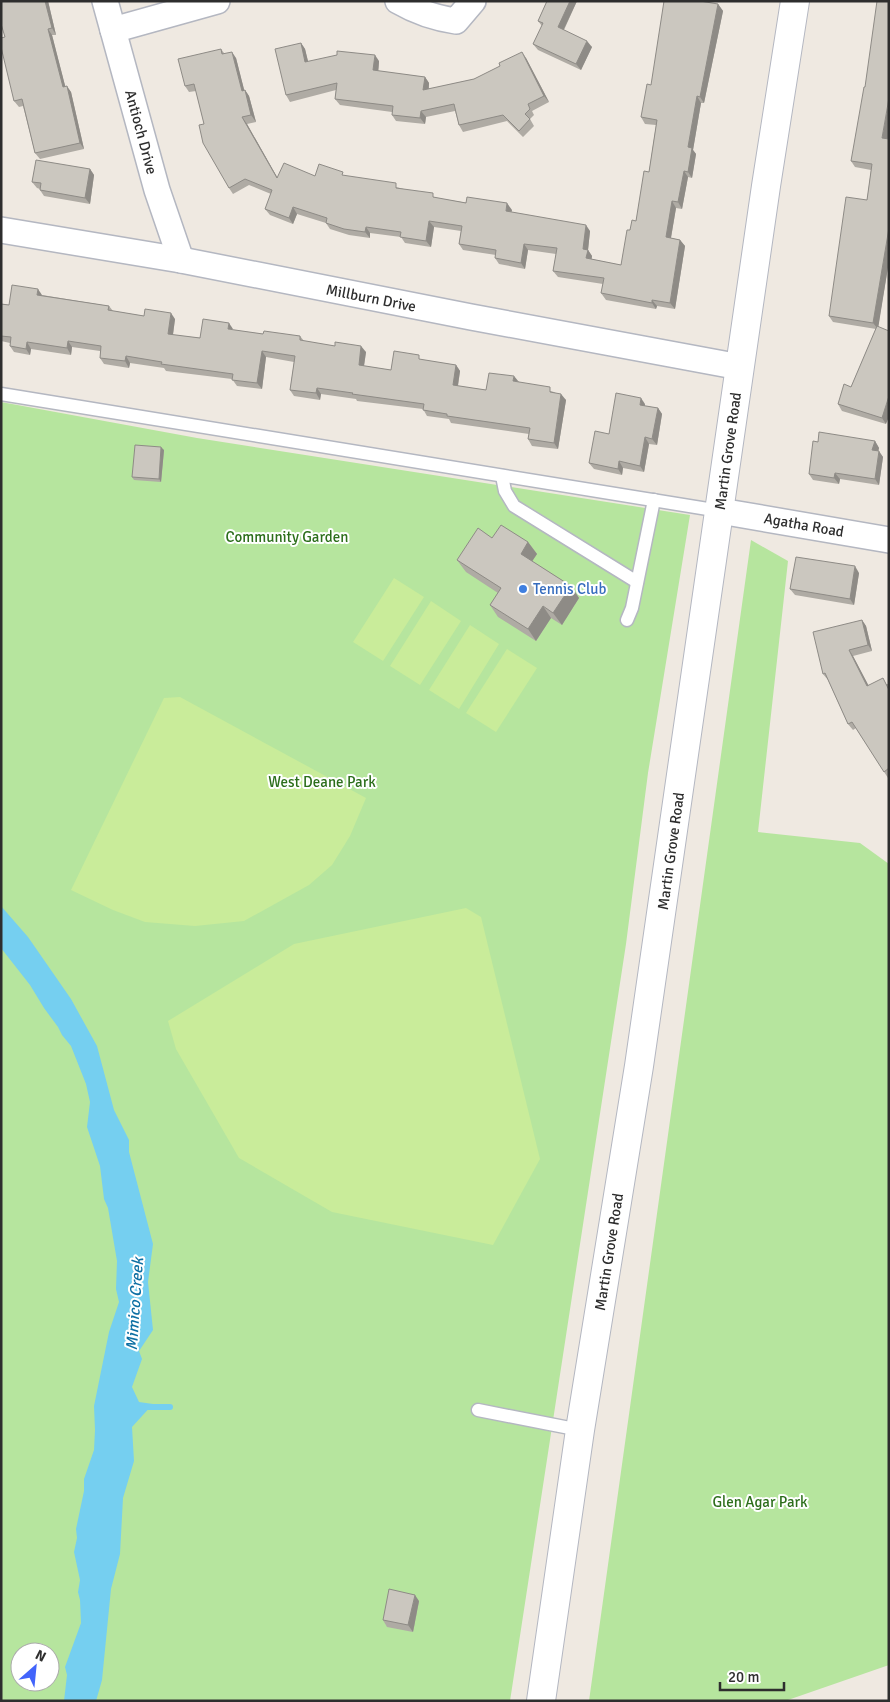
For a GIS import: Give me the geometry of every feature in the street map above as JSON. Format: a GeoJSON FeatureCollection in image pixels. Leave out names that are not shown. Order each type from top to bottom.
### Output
{"type":"FeatureCollection","features":[{"type":"Feature","properties":{"kind":"main road","name":"Martin Grove Road"},"geometry":{"type":"LineString","coordinates":[[540,1701],[580,1430],[639,1066],[766,186],[795,1]]}},
{"type":"Feature","properties":{"kind":"street","name":"Antioch Drive"},"geometry":{"type":"LineString","coordinates":[[105,1],[157,190],[181,260]]}},
{"type":"Feature","properties":{"kind":"street"},"geometry":{"type":"LineString","coordinates":[[113,30],[217,1]]}},
{"type":"Feature","properties":{"kind":"street"},"geometry":{"type":"LineString","coordinates":[[398,1],[436,18],[456,21],[473,1]]}},
{"type":"Feature","properties":{"kind":"street","name":"Millburn Drive"},"geometry":{"type":"LineString","coordinates":[[1,230],[181,260],[740,367]]}},
{"type":"Feature","properties":{"kind":"street","name":"Agatha Road"},"geometry":{"type":"LineString","coordinates":[[720,511],[889,540]]}},
{"type":"Feature","properties":{"kind":"lane"},"geometry":{"type":"LineString","coordinates":[[1,394],[720,511]]}},
{"type":"Feature","properties":{"kind":"lane"},"geometry":{"type":"LineString","coordinates":[[502,476],[505,491],[514,506],[637,582]]}},
{"type":"Feature","properties":{"kind":"lane"},"geometry":{"type":"LineString","coordinates":[[627,620],[632,608],[654,500]]}},
{"type":"Feature","properties":{"kind":"lane"},"geometry":{"type":"LineString","coordinates":[[478,1410],[580,1430]]}},
{"type":"Feature","properties":{"kind":"green space","name":"West Deane Park"},"geometry":{"type":"Polygon","coordinates":[[[1,402],[197,438],[690,515],[648,773],[626,944],[510,1701],[1,1701],[1,402]]]}},
{"type":"Feature","properties":{"kind":"green space","name":"Glen Agar Park"},"geometry":{"type":"Polygon","coordinates":[[[751,540],[788,561],[758,832],[860,843],[889,864],[889,1665],[785,1701],[589,1701],[751,540]]]}},
{"type":"Feature","properties":{"kind":"green space"},"geometry":{"type":"Polygon","coordinates":[[[394,578],[424,597],[383,661],[353,642],[394,578]]]}},
{"type":"Feature","properties":{"kind":"green space"},"geometry":{"type":"Polygon","coordinates":[[[431,601],[461,621],[420,685],[390,666],[431,601]]]}},
{"type":"Feature","properties":{"kind":"green space"},"geometry":{"type":"Polygon","coordinates":[[[470,625],[499,644],[459,709],[429,690],[470,625]]]}},
{"type":"Feature","properties":{"kind":"green space"},"geometry":{"type":"Polygon","coordinates":[[[507,649],[537,668],[496,732],[466,713],[507,649]]]}},
{"type":"Feature","properties":{"kind":"green space"},"geometry":{"type":"Polygon","coordinates":[[[180,697],[366,798],[350,836],[332,865],[309,885],[244,921],[195,926],[145,922],[113,910],[71,890],[164,698],[180,697]]]}},
{"type":"Feature","properties":{"kind":"green space"},"geometry":{"type":"Polygon","coordinates":[[[466,908],[481,917],[540,1159],[493,1245],[332,1212],[239,1158],[176,1049],[168,1021],[294,944],[466,908]]]}},
{"type":"Feature","properties":{"kind":"water","name":"Mimico Creek"},"geometry":{"type":"Polygon","coordinates":[[[1,906],[28,937],[71,999],[97,1046],[114,1110],[129,1140],[129,1152],[153,1244],[148,1282],[153,1330],[139,1351],[142,1359],[132,1387],[139,1402],[153,1404],[132,1427],[134,1461],[123,1498],[120,1554],[111,1589],[102,1680],[96,1701],[64,1701],[67,1675],[65,1667],[81,1623],[78,1592],[80,1580],[74,1552],[77,1538],[76,1529],[84,1491],[84,1479],[94,1450],[94,1406],[109,1332],[119,1302],[116,1289],[117,1261],[108,1208],[104,1199],[100,1166],[87,1127],[90,1102],[86,1084],[71,1046],[30,985],[1,948],[1,906]]]}},
{"type":"Feature","properties":{"kind":"building"},"geometry":{"type":"Polygon","coordinates":[[[1,1],[45,1],[52,28],[48,29],[63,87],[67,86],[80,143],[35,153],[22,99],[14,101],[1,47],[1,38],[5,37],[1,24],[1,1]]]}},
{"type":"Feature","properties":{"kind":"building"},"geometry":{"type":"Polygon","coordinates":[[[547,1],[570,1],[558,27],[587,41],[576,64],[533,44],[543,23],[538,21],[547,1]]]}},
{"type":"Feature","properties":{"kind":"building"},"geometry":{"type":"Polygon","coordinates":[[[664,1],[700,1],[718,4],[700,97],[697,96],[688,147],[692,148],[688,172],[684,171],[678,202],[672,201],[666,237],[680,240],[670,303],[652,300],[652,303],[601,293],[604,278],[553,271],[557,248],[524,244],[521,263],[495,258],[496,250],[459,244],[462,226],[429,221],[426,241],[400,237],[401,232],[366,227],[365,232],[344,229],[326,223],[327,218],[293,207],[289,218],[265,209],[272,190],[245,179],[229,188],[203,143],[199,125],[204,124],[194,84],[185,86],[178,59],[221,49],[222,54],[232,52],[242,91],[245,90],[251,115],[242,117],[277,178],[284,163],[315,176],[319,164],[343,172],[342,175],[396,183],[396,188],[433,193],[433,197],[466,203],[467,197],[507,203],[506,211],[586,225],[583,249],[588,250],[586,258],[621,265],[627,230],[630,230],[632,220],[636,221],[644,171],[649,172],[657,120],[641,117],[647,84],[651,85],[664,1]]]}},
{"type":"Feature","properties":{"kind":"building"},"geometry":{"type":"Polygon","coordinates":[[[877,1],[889,1],[889,98],[882,138],[889,139],[889,228],[873,323],[829,316],[846,197],[867,200],[872,164],[851,161],[865,87],[877,1]]]}},
{"type":"Feature","properties":{"kind":"building"},"geometry":{"type":"Polygon","coordinates":[[[301,43],[305,62],[337,55],[337,51],[375,55],[373,70],[425,77],[423,90],[474,79],[500,66],[499,63],[522,52],[544,96],[528,104],[530,109],[525,114],[530,119],[519,131],[503,115],[459,125],[454,104],[421,111],[420,118],[392,115],[393,106],[335,99],[337,83],[286,95],[275,49],[301,43]]]}},
{"type":"Feature","properties":{"kind":"building"},"geometry":{"type":"Polygon","coordinates":[[[36,160],[90,169],[85,198],[40,190],[41,183],[32,182],[36,160]]]}},
{"type":"Feature","properties":{"kind":"building"},"geometry":{"type":"Polygon","coordinates":[[[12,285],[38,289],[37,295],[109,306],[108,310],[144,316],[145,309],[171,313],[168,334],[200,338],[203,319],[229,323],[228,329],[263,334],[264,331],[300,336],[300,340],[335,346],[335,342],[361,346],[359,365],[391,370],[394,351],[419,355],[419,359],[456,365],[453,385],[486,390],[489,373],[514,376],[513,381],[550,387],[550,392],[561,394],[554,443],[528,439],[530,428],[447,416],[447,414],[423,410],[424,404],[317,388],[316,393],[290,390],[295,356],[262,351],[257,383],[232,380],[233,374],[161,364],[162,362],[126,356],[125,361],[100,358],[101,346],[68,341],[67,348],[27,342],[26,349],[10,346],[11,337],[1,336],[1,304],[9,305],[12,285]]]}},
{"type":"Feature","properties":{"kind":"building"},"geometry":{"type":"Polygon","coordinates":[[[877,326],[889,331],[889,396],[882,418],[838,404],[844,384],[851,387],[877,326]]]}},
{"type":"Feature","properties":{"kind":"building"},"geometry":{"type":"Polygon","coordinates":[[[616,393],[641,398],[640,405],[658,408],[652,439],[645,437],[640,466],[619,461],[618,469],[589,463],[595,431],[609,434],[616,393]]]}},
{"type":"Feature","properties":{"kind":"building"},"geometry":{"type":"Polygon","coordinates":[[[819,432],[875,441],[872,450],[879,451],[875,479],[835,473],[834,478],[809,474],[813,441],[818,442],[819,432]]]}},
{"type":"Feature","properties":{"kind":"building"},"geometry":{"type":"Polygon","coordinates":[[[135,445],[161,447],[159,479],[132,477],[135,445]]]}},
{"type":"Feature","properties":{"kind":"building"},"geometry":{"type":"Polygon","coordinates":[[[501,525],[528,542],[521,554],[571,586],[553,613],[543,606],[528,629],[490,605],[501,588],[457,560],[478,528],[492,538],[501,525]]]}},
{"type":"Feature","properties":{"kind":"building"},"geometry":{"type":"Polygon","coordinates":[[[796,557],[855,566],[850,599],[790,589],[796,557]]]}},
{"type":"Feature","properties":{"kind":"building"},"geometry":{"type":"Polygon","coordinates":[[[862,620],[868,645],[849,650],[867,686],[883,678],[889,690],[889,768],[884,772],[852,722],[848,724],[825,673],[823,674],[813,632],[862,620]]]}},
{"type":"Feature","properties":{"kind":"building"},"geometry":{"type":"Polygon","coordinates":[[[389,1589],[415,1595],[408,1625],[383,1620],[389,1589]]]}},
{"type":"Feature","properties":{"kind":"waterway"},"geometry":{"type":"LineString","coordinates":[[142,1409],[146,1407],[170,1407]]}},
{"type":"Feature","properties":{"kind":"place","name":"Tennis Club"},"geometry":{"type":"Point","coordinates":[523,589]}},
{"type":"Feature","properties":{"kind":"park label","name":"Community Garden"},"geometry":{"type":"Point","coordinates":[287,537]}}]}
